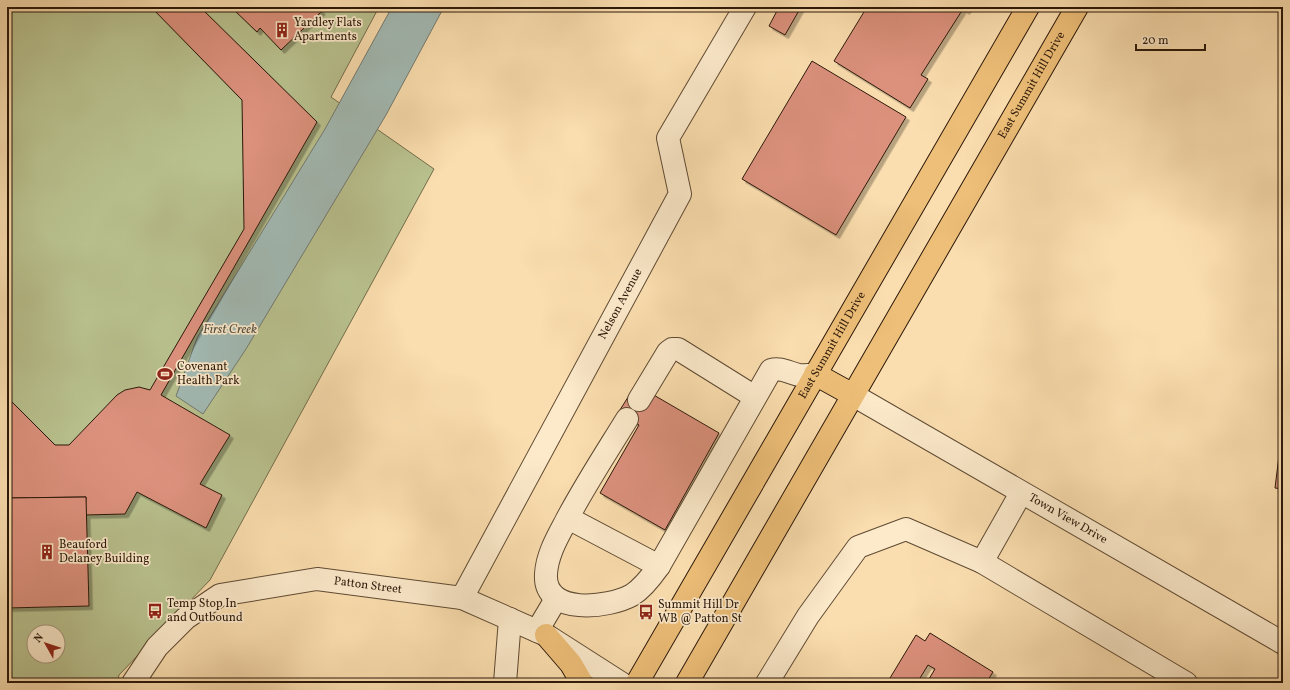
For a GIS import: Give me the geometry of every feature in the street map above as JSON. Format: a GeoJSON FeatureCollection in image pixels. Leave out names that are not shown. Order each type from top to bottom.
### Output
{"type":"FeatureCollection","features":[{"type":"Feature","properties":{"kind":"main road","name":"East Summit Hill Drive"},"geometry":{"type":"LineString","coordinates":[[637,683],[1028,7]]}},
{"type":"Feature","properties":{"kind":"main road","name":"East Summit Hill Drive"},"geometry":{"type":"LineString","coordinates":[[687,683],[1078,7]]}},
{"type":"Feature","properties":{"kind":"main road"},"geometry":{"type":"LineString","coordinates":[[816,374],[853,395]]}},
{"type":"Feature","properties":{"kind":"main road"},"geometry":{"type":"LineString","coordinates":[[542,633],[571,664],[582,683]]}},
{"type":"Feature","properties":{"kind":"street","name":"Nelson Avenue"},"geometry":{"type":"LineString","coordinates":[[462,598],[680,194],[668,138],[745,7]]}},
{"type":"Feature","properties":{"kind":"street"},"geometry":{"type":"LineString","coordinates":[[639,400],[666,356],[672,349],[678,349],[751,403]]}},
{"type":"Feature","properties":{"kind":"street"},"geometry":{"type":"LineString","coordinates":[[627,419],[587,482],[549,556],[546,583],[548,590],[556,599],[565,603],[580,605],[611,603],[633,594],[643,586],[658,566],[771,370],[779,369],[807,376],[816,374]]}},
{"type":"Feature","properties":{"kind":"street","name":"Town View Drive"},"geometry":{"type":"LineString","coordinates":[[853,395],[1283,643]]}},
{"type":"Feature","properties":{"kind":"street"},"geometry":{"type":"LineString","coordinates":[[982,562],[1021,493]]}},
{"type":"Feature","properties":{"kind":"street"},"geometry":{"type":"LineString","coordinates":[[568,518],[658,566]]}},
{"type":"Feature","properties":{"kind":"street"},"geometry":{"type":"LineString","coordinates":[[767,683],[808,616],[858,547],[906,529],[982,562],[1186,683]]}},
{"type":"Feature","properties":{"kind":"street","name":"Patton Street"},"geometry":{"type":"LineString","coordinates":[[133,683],[157,647],[186,618],[220,595],[317,579],[462,598],[542,633],[621,683]]}},
{"type":"Feature","properties":{"kind":"street"},"geometry":{"type":"LineString","coordinates":[[542,633],[556,599]]}},
{"type":"Feature","properties":{"kind":"street"},"geometry":{"type":"LineString","coordinates":[[505,683],[510,619]]}},
{"type":"Feature","properties":{"kind":"green space","name":"Covenant Health Park"},"geometry":{"type":"Polygon","coordinates":[[[7,7],[379,7],[331,97],[434,169],[210,580],[119,675],[117,683],[7,683],[7,7]]]}},
{"type":"Feature","properties":{"kind":"water","name":"First Creek"},"geometry":{"type":"Polygon","coordinates":[[[392,7],[444,7],[386,115],[246,349],[203,414],[176,396],[197,338],[325,129],[392,7]]]}},
{"type":"Feature","properties":{"kind":"building"},"geometry":{"type":"Polygon","coordinates":[[[151,7],[200,7],[317,122],[161,395],[230,435],[200,484],[222,495],[206,528],[137,492],[125,514],[85,515],[86,497],[7,498],[7,397],[55,445],[69,445],[117,395],[125,390],[139,387],[150,390],[244,229],[242,100],[151,7]]]}},
{"type":"Feature","properties":{"kind":"building","name":"Yardley Flats Apartments"},"geometry":{"type":"Polygon","coordinates":[[[231,7],[318,7],[322,11],[281,50],[260,28],[257,32],[231,7]]]}},
{"type":"Feature","properties":{"kind":"building"},"geometry":{"type":"Polygon","coordinates":[[[779,7],[801,7],[785,35],[769,26],[779,7]]]}},
{"type":"Feature","properties":{"kind":"building"},"geometry":{"type":"Polygon","coordinates":[[[867,7],[969,7],[966,11],[963,9],[921,75],[928,79],[910,108],[834,61],[867,7]]]}},
{"type":"Feature","properties":{"kind":"building"},"geometry":{"type":"Polygon","coordinates":[[[812,61],[906,117],[836,235],[742,179],[812,61]]]}},
{"type":"Feature","properties":{"kind":"building"},"geometry":{"type":"Polygon","coordinates":[[[630,394],[639,400],[652,394],[719,433],[665,530],[600,493],[639,425],[618,413],[630,394]]]}},
{"type":"Feature","properties":{"kind":"building"},"geometry":{"type":"Polygon","coordinates":[[[1283,423],[1283,489],[1275,488],[1283,423]]]}},
{"type":"Feature","properties":{"kind":"building","name":"Beauford Delaney Building"},"geometry":{"type":"Polygon","coordinates":[[[86,497],[89,606],[7,608],[7,498],[86,497]]]}},
{"type":"Feature","properties":{"kind":"building"},"geometry":{"type":"Polygon","coordinates":[[[930,633],[993,672],[986,683],[962,683],[956,679],[954,683],[935,683],[929,679],[935,669],[928,665],[917,683],[887,683],[916,635],[925,641],[930,633]]]}},
{"type":"Feature","properties":{"kind":"place","name":"Yardley Flats Apartments"},"geometry":{"type":"Point","coordinates":[282,30]}},
{"type":"Feature","properties":{"kind":"place","name":"Covenant Health Park"},"geometry":{"type":"Point","coordinates":[165,374]}},
{"type":"Feature","properties":{"kind":"place","name":"Beauford Delaney Building"},"geometry":{"type":"Point","coordinates":[47,552]}},
{"type":"Feature","properties":{"kind":"place","name":"Temp Stop In and Outbound"},"geometry":{"type":"Point","coordinates":[155,611]}},
{"type":"Feature","properties":{"kind":"place","name":"Summit Hill Dr WB @ Patton St"},"geometry":{"type":"Point","coordinates":[646,612]}}]}
